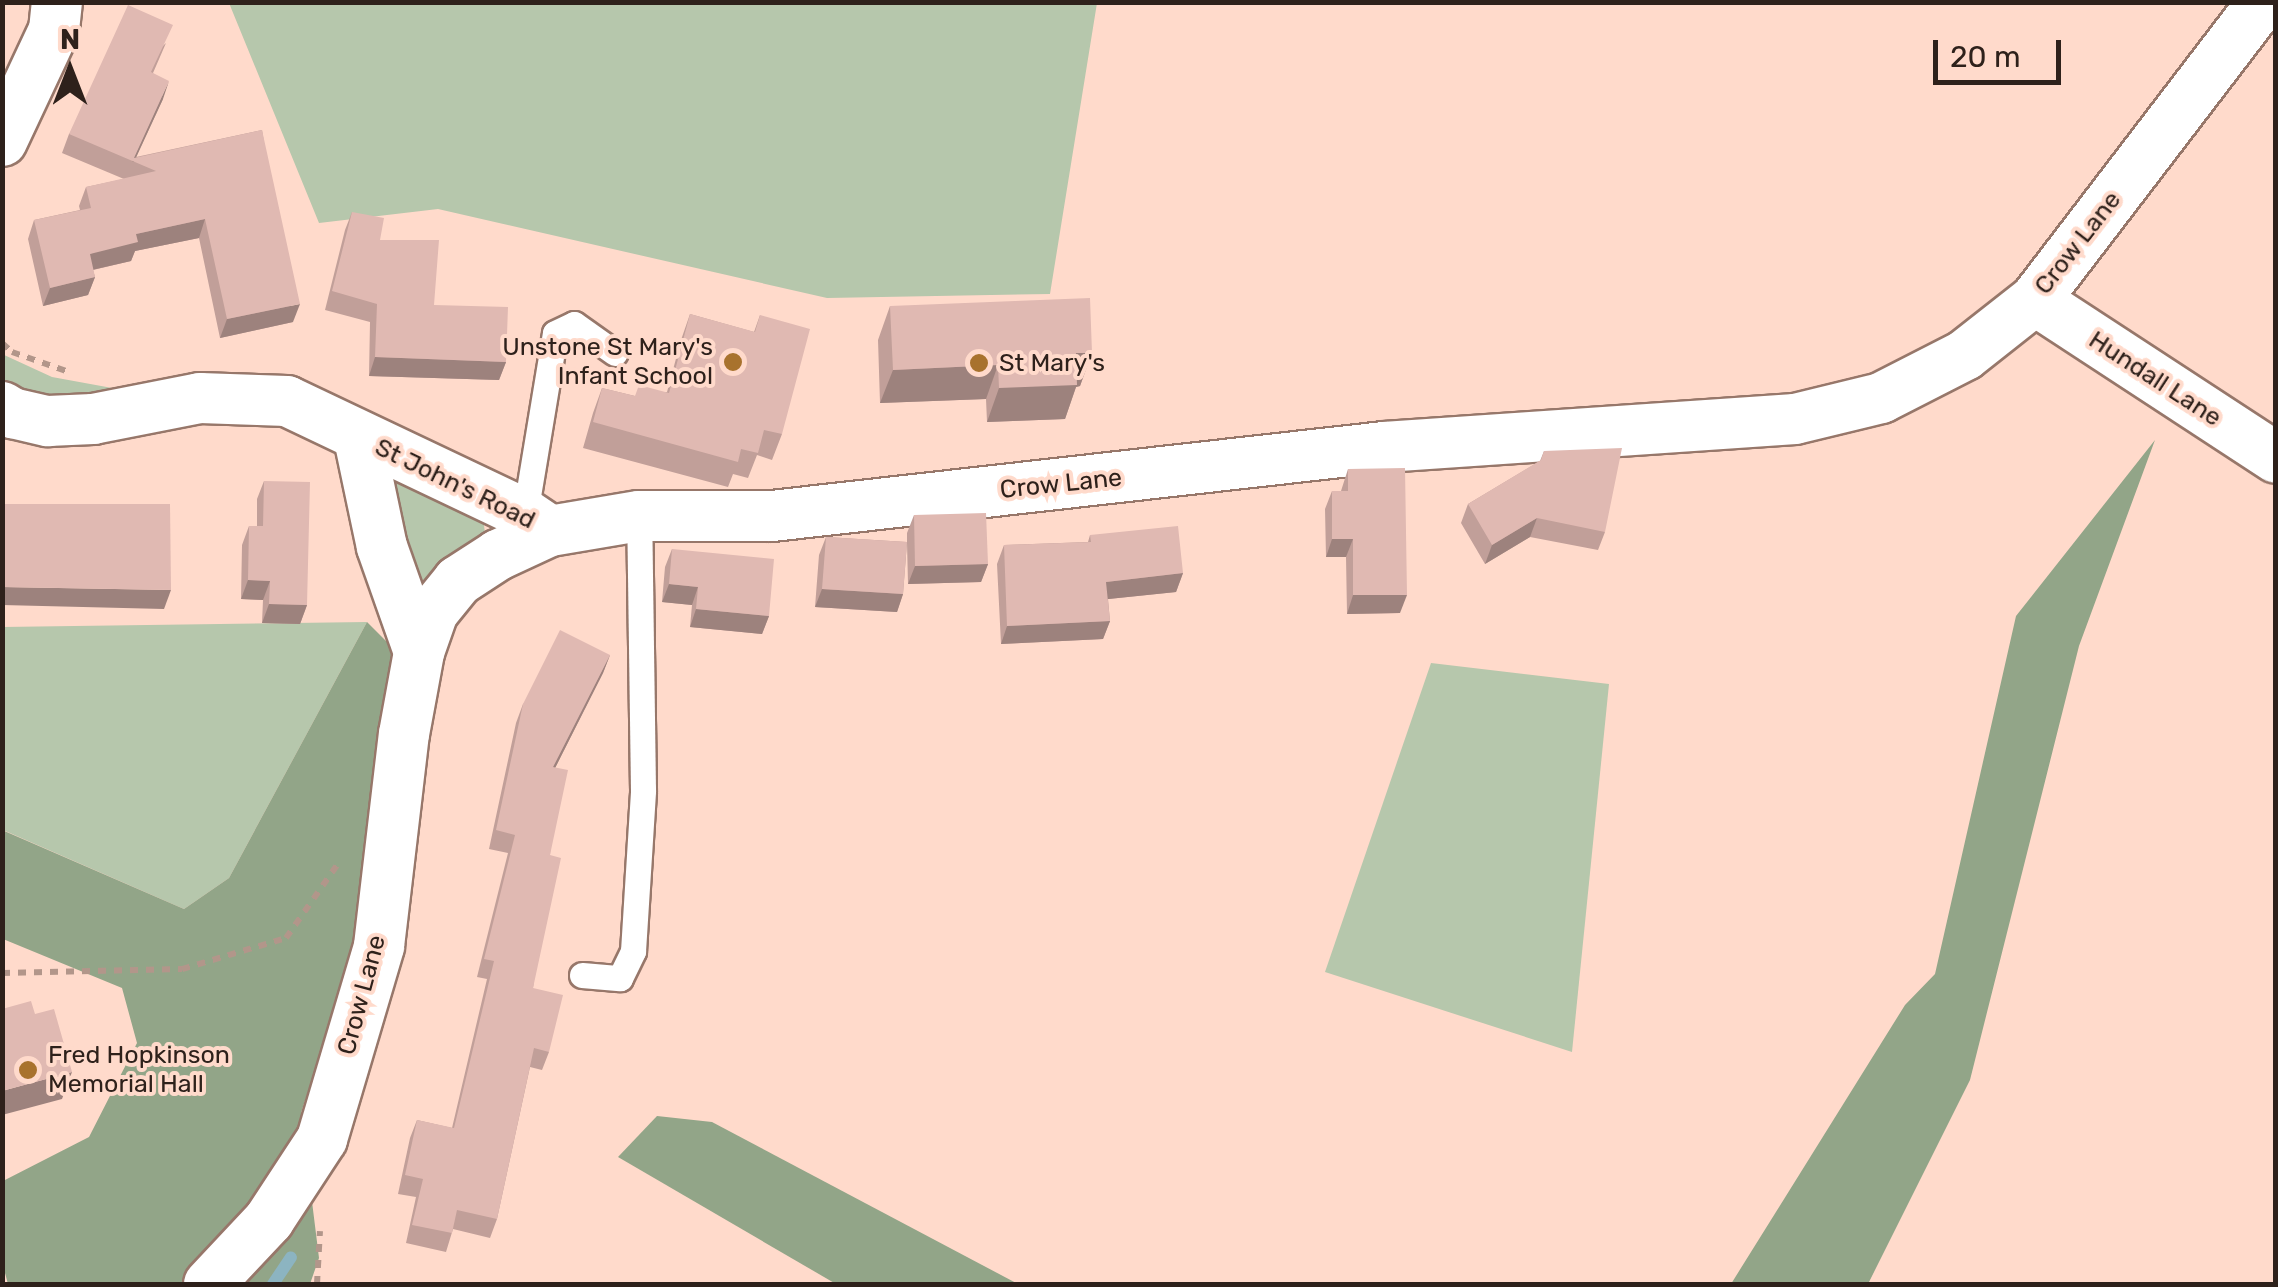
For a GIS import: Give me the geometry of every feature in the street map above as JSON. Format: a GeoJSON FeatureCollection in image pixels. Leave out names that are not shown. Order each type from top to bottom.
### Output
{"type":"FeatureCollection","features":[{"type":"Feature","properties":{"kind":"street"},"geometry":{"type":"LineString","coordinates":[[2,140],[54,30],[56,2]]}},
{"type":"Feature","properties":{"kind":"street","name":"Crow Lane"},"geometry":{"type":"LineString","coordinates":[[209,1284],[269,1220],[322,1139],[379,946],[404,734],[419,652],[433,612],[458,580],[537,523],[639,516],[772,516],[1384,447],[1794,419],[1881,398],[1966,356],[2035,300],[2263,2]]}},
{"type":"Feature","properties":{"kind":"street","name":"Hundall Lane"},"geometry":{"type":"LineString","coordinates":[[2035,300],[2276,458]]}},
{"type":"Feature","properties":{"kind":"street","name":"St John's Road"},"geometry":{"type":"LineString","coordinates":[[2,407],[48,421],[93,419],[200,398],[287,401],[537,523]]}},
{"type":"Feature","properties":{"kind":"street","name":"St John's Road"},"geometry":{"type":"LineString","coordinates":[[359,438],[382,548],[419,652]]}},
{"type":"Feature","properties":{"kind":"lane"},"geometry":{"type":"LineString","coordinates":[[537,523],[556,333],[574,324],[615,353]]}},
{"type":"Feature","properties":{"kind":"lane"},"geometry":{"type":"LineString","coordinates":[[582,975],[620,978],[633,951],[643,790],[639,516]]}},
{"type":"Feature","properties":{"kind":"path"},"geometry":{"type":"LineString","coordinates":[[2,973],[182,969],[286,938],[336,872],[342,856]]}},
{"type":"Feature","properties":{"kind":"green space"},"geometry":{"type":"Polygon","coordinates":[[[229,3],[1097,3],[1050,294],[827,298],[438,209],[319,223],[229,3]]]}},
{"type":"Feature","properties":{"kind":"green space"},"geometry":{"type":"Polygon","coordinates":[[[2,354],[52,377],[134,392],[52,403],[3,388],[2,354]]]}},
{"type":"Feature","properties":{"kind":"green space"},"geometry":{"type":"Polygon","coordinates":[[[2155,440],[2079,646],[1970,1080],[1868,1284],[1731,1284],[1905,1005],[1935,974],[2016,616],[2155,440]]]}},
{"type":"Feature","properties":{"kind":"green space"},"geometry":{"type":"Polygon","coordinates":[[[400,481],[483,518],[485,533],[446,559],[423,586],[407,587],[387,486],[400,481]]]}},
{"type":"Feature","properties":{"kind":"green space"},"geometry":{"type":"Polygon","coordinates":[[[367,622],[229,878],[184,909],[3,830],[2,627],[367,622]]]}},
{"type":"Feature","properties":{"kind":"green space"},"geometry":{"type":"Polygon","coordinates":[[[367,622],[395,650],[358,936],[301,1113],[319,1258],[310,1284],[8,1284],[2,1262],[3,1181],[89,1137],[137,1043],[122,988],[3,939],[2,830],[184,909],[229,878],[367,622]]]}},
{"type":"Feature","properties":{"kind":"green space"},"geometry":{"type":"Polygon","coordinates":[[[1431,663],[1609,684],[1572,1052],[1325,972],[1431,663]]]}},
{"type":"Feature","properties":{"kind":"green space"},"geometry":{"type":"Polygon","coordinates":[[[657,1116],[712,1122],[1018,1284],[836,1284],[618,1157],[657,1116]]]}},
{"type":"Feature","properties":{"kind":"building"},"geometry":{"type":"Polygon","coordinates":[[[128,5],[173,25],[151,72],[169,81],[134,158],[262,130],[300,304],[227,319],[205,219],[136,234],[138,242],[90,254],[95,277],[50,288],[34,220],[91,208],[86,187],[156,171],[69,134],[128,5]]]}},
{"type":"Feature","properties":{"kind":"building"},"geometry":{"type":"Polygon","coordinates":[[[352,212],[384,218],[380,240],[439,240],[434,305],[508,307],[506,362],[375,357],[377,304],[332,291],[352,212]]]}},
{"type":"Feature","properties":{"kind":"building"},"geometry":{"type":"Polygon","coordinates":[[[1090,298],[1092,353],[1076,353],[1077,385],[999,388],[998,365],[893,370],[890,306],[1090,298]]]}},
{"type":"Feature","properties":{"kind":"building"},"geometry":{"type":"Polygon","coordinates":[[[690,314],[755,332],[760,315],[810,329],[782,434],[764,430],[758,453],[741,449],[738,462],[593,422],[602,388],[635,396],[639,385],[669,393],[690,314]]]}},
{"type":"Feature","properties":{"kind":"building"},"geometry":{"type":"Polygon","coordinates":[[[1622,448],[1605,532],[1537,518],[1492,545],[1468,504],[1541,460],[1544,451],[1622,448]]]}},
{"type":"Feature","properties":{"kind":"building"},"geometry":{"type":"Polygon","coordinates":[[[1405,468],[1407,595],[1353,595],[1353,539],[1332,539],[1332,491],[1348,491],[1348,469],[1405,468]]]}},
{"type":"Feature","properties":{"kind":"building"},"geometry":{"type":"Polygon","coordinates":[[[264,481],[310,482],[307,605],[269,604],[270,581],[248,580],[249,526],[263,526],[264,481]]]}},
{"type":"Feature","properties":{"kind":"building"},"geometry":{"type":"Polygon","coordinates":[[[2,504],[170,504],[171,590],[2,587],[2,504]]]}},
{"type":"Feature","properties":{"kind":"building"},"geometry":{"type":"Polygon","coordinates":[[[986,513],[988,564],[915,566],[914,515],[986,513]]]}},
{"type":"Feature","properties":{"kind":"building"},"geometry":{"type":"Polygon","coordinates":[[[1178,526],[1183,573],[1106,582],[1110,621],[1007,626],[1004,545],[1091,542],[1090,535],[1178,526]]]}},
{"type":"Feature","properties":{"kind":"building"},"geometry":{"type":"Polygon","coordinates":[[[826,537],[907,542],[903,594],[822,589],[826,537]]]}},
{"type":"Feature","properties":{"kind":"building"},"geometry":{"type":"Polygon","coordinates":[[[672,549],[774,559],[769,616],[696,609],[698,587],[669,584],[672,549]]]}},
{"type":"Feature","properties":{"kind":"building"},"geometry":{"type":"Polygon","coordinates":[[[560,630],[610,655],[553,767],[568,770],[550,855],[561,858],[533,988],[563,995],[549,1052],[534,1048],[497,1219],[457,1210],[452,1233],[412,1225],[423,1179],[405,1175],[417,1120],[454,1128],[494,961],[484,959],[515,835],[496,830],[523,704],[560,630]]]}},
{"type":"Feature","properties":{"kind":"building"},"geometry":{"type":"Polygon","coordinates":[[[31,1001],[35,1014],[54,1009],[72,1072],[2,1091],[2,1009],[31,1001]]]}},
{"type":"Feature","properties":{"kind":"waterway"},"geometry":{"type":"LineString","coordinates":[[273,1284],[291,1257]]}},
{"type":"Feature","properties":{"kind":"place","name":"Unstone St Mary's Infant School"},"geometry":{"type":"Point","coordinates":[733,362]}},
{"type":"Feature","properties":{"kind":"place","name":"St Mary's"},"geometry":{"type":"Point","coordinates":[979,363]}},
{"type":"Feature","properties":{"kind":"place","name":"Fred Hopkinson Memorial Hall"},"geometry":{"type":"Point","coordinates":[28,1070]}}]}
